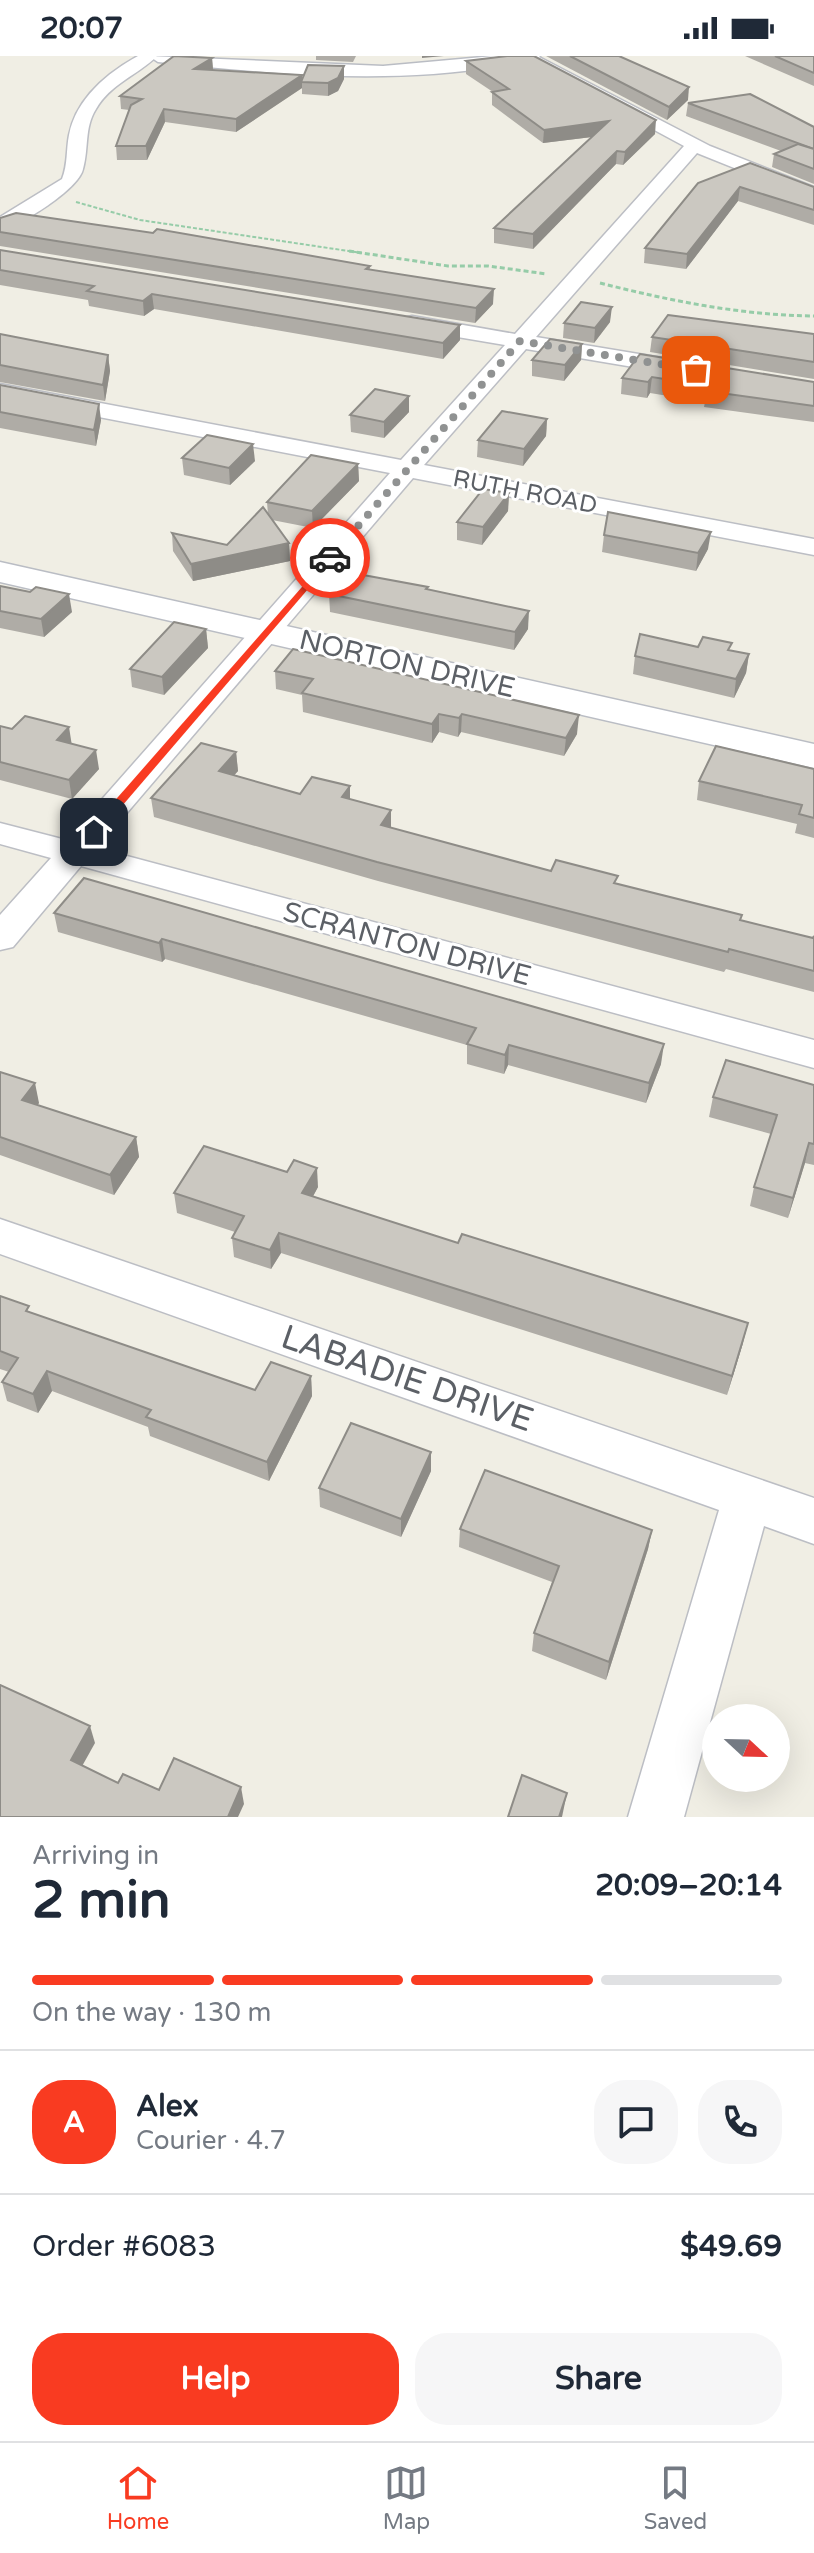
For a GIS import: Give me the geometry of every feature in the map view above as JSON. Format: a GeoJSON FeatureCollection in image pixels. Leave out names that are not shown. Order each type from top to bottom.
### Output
{"type":"FeatureCollection","features":[{"type":"Feature","properties":{"kind":"street"},"geometry":{"type":"LineString","coordinates":[[0,225],[46,197],[74,174],[78,130],[89,107],[117,77],[149,56]]}},
{"type":"Feature","properties":{"kind":"street"},"geometry":{"type":"LineString","coordinates":[[158,56],[256,67],[378,71],[457,68],[527,56],[695,144],[814,194]]}},
{"type":"Feature","properties":{"kind":"street"},"geometry":{"type":"LineString","coordinates":[[0,938],[407,469],[695,144]]}},
{"type":"Feature","properties":{"kind":"street"},"geometry":{"type":"LineString","coordinates":[[394,320],[706,372]]}},
{"type":"Feature","properties":{"kind":"street","name":"RUTH ROAD"},"geometry":{"type":"LineString","coordinates":[[0,391],[814,547]]}},
{"type":"Feature","properties":{"kind":"street","name":"NORTON DRIVE"},"geometry":{"type":"LineString","coordinates":[[0,572],[814,756]]}},
{"type":"Feature","properties":{"kind":"street","name":"SCRANTON DRIVE"},"geometry":{"type":"LineString","coordinates":[[0,833],[814,1054]]}},
{"type":"Feature","properties":{"kind":"street","name":"LABADIE DRIVE"},"geometry":{"type":"LineString","coordinates":[[0,1236],[814,1521]]}},
{"type":"Feature","properties":{"kind":"street"},"geometry":{"type":"LineString","coordinates":[[656,1817],[747,1499]]}},
{"type":"Feature","properties":{"kind":"path"},"geometry":{"type":"LineString","coordinates":[[46,197],[90,205],[140,220],[448,266],[488,266],[576,278],[682,303],[758,315],[814,316]]}},
{"type":"Feature","properties":{"kind":"building"},"geometry":{"type":"Polygon","coordinates":[[[174,56],[212,58],[194,69],[302,75],[236,119],[164,109],[146,146],[116,146],[131,105],[142,99],[120,96],[174,56]]]}},
{"type":"Feature","properties":{"kind":"building"},"geometry":{"type":"Polygon","coordinates":[[[534,56],[656,120],[625,152],[617,151],[533,234],[494,228],[609,121],[544,130],[492,92],[509,89],[466,61],[534,56]]]}},
{"type":"Feature","properties":{"kind":"building"},"geometry":{"type":"Polygon","coordinates":[[[570,56],[619,56],[689,87],[669,107],[570,56]]]}},
{"type":"Feature","properties":{"kind":"building"},"geometry":{"type":"Polygon","coordinates":[[[775,56],[814,56],[814,73],[775,56]]]}},
{"type":"Feature","properties":{"kind":"building"},"geometry":{"type":"Polygon","coordinates":[[[308,65],[344,66],[338,78],[328,83],[301,82],[308,65]]]}},
{"type":"Feature","properties":{"kind":"building"},"geometry":{"type":"Polygon","coordinates":[[[750,94],[814,127],[814,149],[688,103],[750,94]]]}},
{"type":"Feature","properties":{"kind":"building"},"geometry":{"type":"Polygon","coordinates":[[[798,144],[814,149],[814,169],[774,154],[798,144]]]}},
{"type":"Feature","properties":{"kind":"building"},"geometry":{"type":"Polygon","coordinates":[[[750,163],[814,187],[814,210],[740,187],[687,254],[645,248],[698,183],[750,163]]]}},
{"type":"Feature","properties":{"kind":"building"},"geometry":{"type":"Polygon","coordinates":[[[16,213],[153,233],[157,229],[370,266],[366,269],[494,289],[476,308],[0,232],[0,218],[16,213]]]}},
{"type":"Feature","properties":{"kind":"building"},"geometry":{"type":"Polygon","coordinates":[[[0,250],[460,325],[443,343],[152,294],[143,301],[87,291],[94,286],[0,270],[0,250]]]}},
{"type":"Feature","properties":{"kind":"building"},"geometry":{"type":"Polygon","coordinates":[[[581,302],[612,307],[595,328],[564,323],[581,302]]]}},
{"type":"Feature","properties":{"kind":"building"},"geometry":{"type":"Polygon","coordinates":[[[668,315],[814,334],[814,362],[652,337],[668,315]]]}},
{"type":"Feature","properties":{"kind":"building"},"geometry":{"type":"Polygon","coordinates":[[[0,334],[108,355],[103,385],[0,365],[0,334]]]}},
{"type":"Feature","properties":{"kind":"building"},"geometry":{"type":"Polygon","coordinates":[[[550,339],[582,344],[565,365],[532,360],[550,339]]]}},
{"type":"Feature","properties":{"kind":"building"},"geometry":{"type":"Polygon","coordinates":[[[640,354],[814,382],[814,406],[706,391],[709,386],[652,377],[648,382],[622,378],[640,354]]]}},
{"type":"Feature","properties":{"kind":"building"},"geometry":{"type":"Polygon","coordinates":[[[0,385],[99,404],[94,430],[0,412],[0,385]]]}},
{"type":"Feature","properties":{"kind":"building"},"geometry":{"type":"Polygon","coordinates":[[[375,389],[409,396],[384,422],[350,415],[375,389]]]}},
{"type":"Feature","properties":{"kind":"building"},"geometry":{"type":"Polygon","coordinates":[[[502,411],[547,419],[524,449],[478,440],[502,411]]]}},
{"type":"Feature","properties":{"kind":"building"},"geometry":{"type":"Polygon","coordinates":[[[207,435],[253,444],[229,468],[182,458],[207,435]]]}},
{"type":"Feature","properties":{"kind":"building"},"geometry":{"type":"Polygon","coordinates":[[[311,455],[358,464],[312,511],[267,502],[311,455]]]}},
{"type":"Feature","properties":{"kind":"building"},"geometry":{"type":"Polygon","coordinates":[[[483,489],[509,493],[483,527],[457,522],[483,489]]]}},
{"type":"Feature","properties":{"kind":"building"},"geometry":{"type":"Polygon","coordinates":[[[263,507],[289,543],[191,564],[172,533],[227,545],[263,507]]]}},
{"type":"Feature","properties":{"kind":"building"},"geometry":{"type":"Polygon","coordinates":[[[608,512],[711,532],[698,553],[604,535],[608,512]]]}},
{"type":"Feature","properties":{"kind":"building"},"geometry":{"type":"Polygon","coordinates":[[[347,572],[529,611],[515,632],[329,594],[347,572]]]}},
{"type":"Feature","properties":{"kind":"building"},"geometry":{"type":"Polygon","coordinates":[[[0,586],[30,592],[36,587],[69,594],[41,619],[0,611],[0,586]]]}},
{"type":"Feature","properties":{"kind":"building"},"geometry":{"type":"Polygon","coordinates":[[[174,622],[206,629],[162,677],[130,669],[174,622]]]}},
{"type":"Feature","properties":{"kind":"building"},"geometry":{"type":"Polygon","coordinates":[[[640,634],[698,647],[703,637],[732,643],[728,650],[749,654],[736,679],[635,656],[640,634]]]}},
{"type":"Feature","properties":{"kind":"building"},"geometry":{"type":"Polygon","coordinates":[[[293,649],[579,715],[566,738],[462,714],[459,718],[439,714],[432,724],[302,693],[313,679],[275,671],[293,649]]]}},
{"type":"Feature","properties":{"kind":"building"},"geometry":{"type":"Polygon","coordinates":[[[25,716],[69,727],[57,740],[96,750],[69,780],[0,762],[0,726],[12,729],[25,716]]]}},
{"type":"Feature","properties":{"kind":"building"},"geometry":{"type":"Polygon","coordinates":[[[201,743],[236,752],[219,771],[300,794],[312,777],[350,786],[342,797],[391,810],[381,825],[551,871],[556,860],[618,876],[614,883],[742,915],[740,920],[814,936],[814,971],[377,862],[151,798],[201,743]]]}},
{"type":"Feature","properties":{"kind":"building"},"geometry":{"type":"Polygon","coordinates":[[[716,746],[814,769],[814,818],[799,814],[802,805],[699,781],[716,746]]]}},
{"type":"Feature","properties":{"kind":"building"},"geometry":{"type":"Polygon","coordinates":[[[84,878],[664,1044],[649,1083],[509,1045],[505,1055],[467,1044],[476,1028],[162,939],[159,943],[54,913],[84,878]]]}},
{"type":"Feature","properties":{"kind":"building"},"geometry":{"type":"Polygon","coordinates":[[[726,1060],[814,1085],[814,1144],[809,1143],[793,1198],[754,1187],[777,1115],[713,1097],[726,1060]]]}},
{"type":"Feature","properties":{"kind":"building"},"geometry":{"type":"Polygon","coordinates":[[[0,1072],[35,1083],[22,1100],[136,1137],[110,1175],[0,1137],[0,1072]]]}},
{"type":"Feature","properties":{"kind":"building"},"geometry":{"type":"Polygon","coordinates":[[[204,1146],[287,1172],[294,1160],[317,1168],[302,1193],[458,1243],[462,1234],[748,1323],[732,1376],[279,1233],[270,1250],[232,1238],[244,1216],[174,1193],[204,1146]]]}},
{"type":"Feature","properties":{"kind":"building"},"geometry":{"type":"Polygon","coordinates":[[[0,1296],[29,1306],[26,1311],[255,1390],[271,1362],[311,1376],[267,1462],[146,1417],[151,1410],[47,1371],[33,1394],[2,1382],[18,1358],[0,1351],[0,1296]]]}},
{"type":"Feature","properties":{"kind":"building"},"geometry":{"type":"Polygon","coordinates":[[[351,1423],[431,1452],[401,1519],[319,1488],[351,1423]]]}},
{"type":"Feature","properties":{"kind":"building"},"geometry":{"type":"Polygon","coordinates":[[[485,1470],[652,1530],[609,1662],[534,1633],[559,1566],[460,1529],[485,1470]]]}},
{"type":"Feature","properties":{"kind":"building"},"geometry":{"type":"Polygon","coordinates":[[[0,1685],[90,1726],[71,1760],[118,1783],[123,1774],[159,1790],[174,1758],[241,1787],[228,1817],[0,1817],[0,1685]]]}},
{"type":"Feature","properties":{"kind":"building"},"geometry":{"type":"Polygon","coordinates":[[[522,1775],[567,1793],[559,1817],[508,1817],[522,1775]]]}},
{"type":"Feature","properties":{"kind":"way so far"},"geometry":{"type":"LineString","coordinates":[[330,558],[520,341],[696,370]]}},
{"type":"Feature","properties":{"kind":"route"},"geometry":{"type":"LineString","coordinates":[[94,832],[330,558]]}}]}
